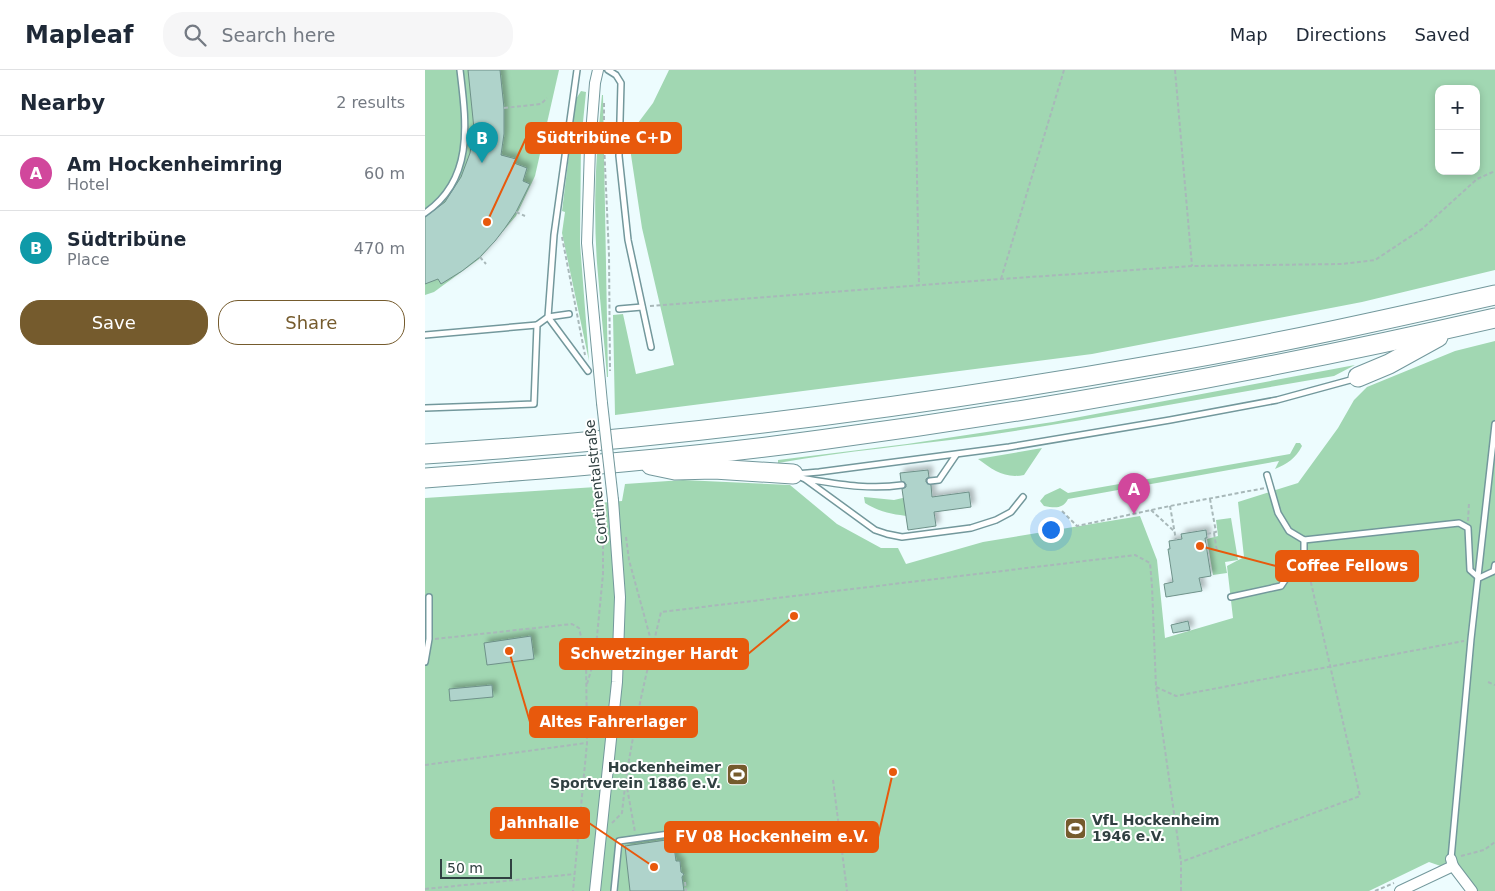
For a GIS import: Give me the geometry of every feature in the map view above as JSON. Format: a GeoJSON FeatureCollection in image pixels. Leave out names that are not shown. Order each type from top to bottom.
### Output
{"type":"FeatureCollection","features":[{"type":"Feature","properties":{"kind":"highway"},"geometry":{"type":"LineString","coordinates":[[425,454],[639,437],[756,425],[937,401],[1160,364],[1318,333],[1495,295]]}},
{"type":"Feature","properties":{"kind":"highway"},"geometry":{"type":"LineString","coordinates":[[425,478],[632,462],[988,417],[1164,387],[1303,360],[1495,318]]}},
{"type":"Feature","properties":{"kind":"highway"},"geometry":{"type":"LineString","coordinates":[[1358,377],[1389,364],[1456,327]]}},
{"type":"Feature","properties":{"kind":"highway"},"geometry":{"type":"LineString","coordinates":[[632,462],[675,470],[714,470],[799,476]]}},
{"type":"Feature","properties":{"kind":"street","name":"Continentalstraße"},"geometry":{"type":"LineString","coordinates":[[595,891],[617,682],[620,597],[609,500],[587,244],[589,147],[598,70]]}},
{"type":"Feature","properties":{"kind":"street"},"geometry":{"type":"LineString","coordinates":[[1401,891],[1452,862],[1472,891]]}},
{"type":"Feature","properties":{"kind":"lane"},"geometry":{"type":"LineString","coordinates":[[425,213],[443,197],[452,182],[460,166],[465,146],[466,126],[460,70]]}},
{"type":"Feature","properties":{"kind":"lane"},"geometry":{"type":"LineString","coordinates":[[577,70],[554,235],[548,317],[588,371]]}},
{"type":"Feature","properties":{"kind":"lane"},"geometry":{"type":"LineString","coordinates":[[608,70],[616,75],[621,83],[619,156],[628,240],[651,348]]}},
{"type":"Feature","properties":{"kind":"lane"},"geometry":{"type":"LineString","coordinates":[[619,309],[643,307]]}},
{"type":"Feature","properties":{"kind":"lane"},"geometry":{"type":"LineString","coordinates":[[425,335],[537,325],[548,317],[569,314]]}},
{"type":"Feature","properties":{"kind":"lane"},"geometry":{"type":"LineString","coordinates":[[425,408],[534,404],[537,325]]}},
{"type":"Feature","properties":{"kind":"lane"},"geometry":{"type":"LineString","coordinates":[[799,476],[957,455],[1141,425],[1277,400],[1358,377]]}},
{"type":"Feature","properties":{"kind":"lane"},"geometry":{"type":"LineString","coordinates":[[1452,862],[1471,640],[1495,424]]}},
{"type":"Feature","properties":{"kind":"lane"},"geometry":{"type":"LineString","coordinates":[[930,481],[939,480],[957,455]]}},
{"type":"Feature","properties":{"kind":"lane"},"geometry":{"type":"LineString","coordinates":[[1267,475],[1278,513],[1289,531],[1304,540],[1459,522],[1468,528],[1470,570],[1479,578]]}},
{"type":"Feature","properties":{"kind":"lane"},"geometry":{"type":"LineString","coordinates":[[799,476],[857,487],[902,485]]}},
{"type":"Feature","properties":{"kind":"lane"},"geometry":{"type":"LineString","coordinates":[[799,476],[875,530],[902,537],[971,528],[997,520],[1011,512],[1023,497]]}},
{"type":"Feature","properties":{"kind":"lane"},"geometry":{"type":"LineString","coordinates":[[1231,597],[1281,586],[1303,552],[1304,540]]}},
{"type":"Feature","properties":{"kind":"lane"},"geometry":{"type":"LineString","coordinates":[[1479,578],[1493,571],[1495,566]]}},
{"type":"Feature","properties":{"kind":"lane"},"geometry":{"type":"LineString","coordinates":[[425,662],[429,639],[429,597]]}},
{"type":"Feature","properties":{"kind":"lane"},"geometry":{"type":"LineString","coordinates":[[615,891],[619,841],[669,834]]}},
{"type":"Feature","properties":{"kind":"path"},"geometry":{"type":"LineString","coordinates":[[915,70],[919,285]]}},
{"type":"Feature","properties":{"kind":"path"},"geometry":{"type":"LineString","coordinates":[[1001,279],[1064,70]]}},
{"type":"Feature","properties":{"kind":"path"},"geometry":{"type":"LineString","coordinates":[[1175,70],[1192,266]]}},
{"type":"Feature","properties":{"kind":"path"},"geometry":{"type":"LineString","coordinates":[[504,108],[541,104],[547,98]]}},
{"type":"Feature","properties":{"kind":"path"},"geometry":{"type":"LineString","coordinates":[[604,103],[609,254],[609,377]]}},
{"type":"Feature","properties":{"kind":"path"},"geometry":{"type":"LineString","coordinates":[[643,307],[1192,266],[1342,264],[1375,260],[1422,229],[1477,179],[1495,171]]}},
{"type":"Feature","properties":{"kind":"path"},"geometry":{"type":"LineString","coordinates":[[516,212],[525,216]]}},
{"type":"Feature","properties":{"kind":"path"},"geometry":{"type":"LineString","coordinates":[[480,257],[486,264]]}},
{"type":"Feature","properties":{"kind":"path"},"geometry":{"type":"LineString","coordinates":[[1061,512],[1077,526],[1271,487]]}},
{"type":"Feature","properties":{"kind":"path"},"geometry":{"type":"LineString","coordinates":[[1209,499],[1217,552]]}},
{"type":"Feature","properties":{"kind":"path"},"geometry":{"type":"LineString","coordinates":[[607,540],[609,500]]}},
{"type":"Feature","properties":{"kind":"path"},"geometry":{"type":"LineString","coordinates":[[586,687],[595,657],[603,574],[602,509],[609,500]]}},
{"type":"Feature","properties":{"kind":"path"},"geometry":{"type":"LineString","coordinates":[[1468,528],[1469,503]]}},
{"type":"Feature","properties":{"kind":"path"},"geometry":{"type":"LineString","coordinates":[[1170,506],[1176,540]]}},
{"type":"Feature","properties":{"kind":"path"},"geometry":{"type":"LineString","coordinates":[[1151,510],[1175,532]]}},
{"type":"Feature","properties":{"kind":"path"},"geometry":{"type":"LineString","coordinates":[[1207,534],[1214,533]]}},
{"type":"Feature","properties":{"kind":"path"},"geometry":{"type":"LineString","coordinates":[[626,534],[629,560],[653,646]]}},
{"type":"Feature","properties":{"kind":"path"},"geometry":{"type":"LineString","coordinates":[[1181,862],[1360,796],[1303,552]]}},
{"type":"Feature","properties":{"kind":"path"},"geometry":{"type":"LineString","coordinates":[[601,831],[622,813],[625,778],[643,685],[661,612],[1135,555],[1150,563],[1153,586],[1156,687],[1181,862],[1181,891]]}},
{"type":"Feature","properties":{"kind":"path"},"geometry":{"type":"LineString","coordinates":[[429,639],[572,624],[579,628],[585,651],[587,743],[573,891]]}},
{"type":"Feature","properties":{"kind":"path"},"geometry":{"type":"LineString","coordinates":[[1156,687],[1176,696],[1471,640]]}},
{"type":"Feature","properties":{"kind":"path"},"geometry":{"type":"LineString","coordinates":[[1488,682],[1495,685]]}},
{"type":"Feature","properties":{"kind":"path"},"geometry":{"type":"LineString","coordinates":[[425,765],[587,743]]}},
{"type":"Feature","properties":{"kind":"path"},"geometry":{"type":"LineString","coordinates":[[625,778],[636,838]]}},
{"type":"Feature","properties":{"kind":"path"},"geometry":{"type":"LineString","coordinates":[[833,780],[847,891]]}},
{"type":"Feature","properties":{"kind":"path"},"geometry":{"type":"LineString","coordinates":[[1452,862],[1484,850],[1495,842]]}},
{"type":"Feature","properties":{"kind":"path"},"geometry":{"type":"LineString","coordinates":[[425,889],[575,874]]}},
{"type":"Feature","properties":{"kind":"path"},"geometry":{"type":"LineString","coordinates":[[685,882],[686,891]]}},
{"type":"Feature","properties":{"kind":"green space"},"geometry":{"type":"Polygon","coordinates":[[[425,70],[559,70],[535,176],[516,216],[479,259],[434,292],[425,295],[425,70]]]}},
{"type":"Feature","properties":{"kind":"green space"},"geometry":{"type":"Polygon","coordinates":[[[669,70],[1495,70],[1495,270],[1362,302],[1092,354],[615,415],[613,315],[623,314],[636,374],[674,365],[642,228],[631,155],[632,131],[653,103],[669,70]]]}},
{"type":"Feature","properties":{"kind":"green space"},"geometry":{"type":"Polygon","coordinates":[[[581,91],[586,92],[581,142],[580,243],[589,361],[562,233],[565,212],[562,211],[575,106],[576,99],[581,91]]]}},
{"type":"Feature","properties":{"kind":"green space"},"geometry":{"type":"Polygon","coordinates":[[[603,95],[608,377],[595,221],[603,95]]]}},
{"type":"Feature","properties":{"kind":"green space"},"geometry":{"type":"Polygon","coordinates":[[[1495,341],[1495,891],[1471,891],[1455,871],[1429,862],[1369,891],[425,891],[425,498],[596,487],[598,503],[622,501],[625,484],[683,480],[790,485],[837,524],[881,548],[898,548],[906,564],[983,542],[1140,516],[1157,560],[1165,638],[1233,618],[1227,566],[1244,557],[1238,502],[1298,483],[1338,428],[1354,400],[1367,387],[1455,351],[1495,341]]]}},
{"type":"Feature","properties":{"kind":"green space"},"geometry":{"type":"Polygon","coordinates":[[[1355,365],[1334,376],[1070,422],[982,436],[778,463],[778,460],[907,444],[1053,422],[1355,365]]]}},
{"type":"Feature","properties":{"kind":"green space"},"geometry":{"type":"Polygon","coordinates":[[[1296,443],[1300,443],[1302,446],[1297,454],[1287,463],[1275,469],[1279,461],[1068,499],[1064,505],[1058,507],[1044,506],[1040,501],[1045,495],[1060,488],[1068,493],[1290,454],[1296,443]]]}},
{"type":"Feature","properties":{"kind":"green space"},"geometry":{"type":"Polygon","coordinates":[[[1042,448],[1024,475],[1005,475],[978,459],[1042,448]]]}},
{"type":"Feature","properties":{"kind":"green space"},"geometry":{"type":"Polygon","coordinates":[[[864,497],[894,500],[907,497],[909,516],[892,514],[875,508],[865,503],[864,497]]]}},
{"type":"Feature","properties":{"kind":"green space"},"geometry":{"type":"Polygon","coordinates":[[[1231,518],[1238,560],[1225,562],[1227,573],[1213,575],[1207,539],[1218,536],[1216,520],[1231,518]]]}},
{"type":"Feature","properties":{"kind":"building"},"geometry":{"type":"Polygon","coordinates":[[[468,70],[500,70],[504,108],[504,134],[501,155],[516,159],[514,163],[527,168],[523,181],[530,184],[516,212],[495,241],[480,257],[441,284],[438,279],[425,284],[425,217],[445,202],[461,177],[470,153],[474,129],[468,70]]]}},
{"type":"Feature","properties":{"kind":"building"},"geometry":{"type":"Polygon","coordinates":[[[928,470],[929,477],[926,479],[926,482],[931,485],[932,497],[969,492],[971,507],[934,512],[936,526],[908,530],[902,489],[906,487],[906,484],[901,481],[900,473],[928,470]]]}},
{"type":"Feature","properties":{"kind":"building"},"geometry":{"type":"Polygon","coordinates":[[[1206,530],[1207,538],[1205,538],[1211,576],[1199,578],[1202,591],[1166,597],[1164,584],[1173,582],[1168,549],[1170,549],[1169,541],[1182,539],[1181,534],[1206,530]]]}},
{"type":"Feature","properties":{"kind":"building"},"geometry":{"type":"Polygon","coordinates":[[[1188,621],[1190,630],[1173,633],[1171,625],[1188,621]]]}},
{"type":"Feature","properties":{"kind":"building"},"geometry":{"type":"Polygon","coordinates":[[[531,636],[534,659],[487,665],[484,643],[531,636]]]}},
{"type":"Feature","properties":{"kind":"building"},"geometry":{"type":"Polygon","coordinates":[[[492,685],[493,697],[450,701],[449,689],[492,685]]]}},
{"type":"Feature","properties":{"kind":"building"},"geometry":{"type":"Polygon","coordinates":[[[673,839],[676,861],[680,861],[681,872],[684,874],[682,877],[684,891],[630,891],[625,846],[673,839]]]}},
{"type":"Feature","properties":{"kind":"place","name":"Südtribüne"},"geometry":{"type":"Point","coordinates":[482,163]}},
{"type":"Feature","properties":{"kind":"place","name":"Südtribüne C+D"},"geometry":{"type":"Point","coordinates":[487,222]}},
{"type":"Feature","properties":{"kind":"place","name":"Am Hockenheimring"},"geometry":{"type":"Point","coordinates":[1134,514]}},
{"type":"Feature","properties":{"kind":"place","name":"Coffee Fellows"},"geometry":{"type":"Point","coordinates":[1200,546]}},
{"type":"Feature","properties":{"kind":"place","name":"Schwetzinger Hardt"},"geometry":{"type":"Point","coordinates":[794,616]}},
{"type":"Feature","properties":{"kind":"place","name":"Altes Fahrerlager"},"geometry":{"type":"Point","coordinates":[509,651]}},
{"type":"Feature","properties":{"kind":"place","name":"FV 08 Hockenheim e.V."},"geometry":{"type":"Point","coordinates":[893,772]}},
{"type":"Feature","properties":{"kind":"place","name":"Hockenheimer Sportverein 1886 e.V."},"geometry":{"type":"Point","coordinates":[737,775]}},
{"type":"Feature","properties":{"kind":"place","name":"VfL Hockenheim 1946 e.V."},"geometry":{"type":"Point","coordinates":[1076,828]}},
{"type":"Feature","properties":{"kind":"place","name":"Jahnhalle"},"geometry":{"type":"Point","coordinates":[654,867]}}]}
